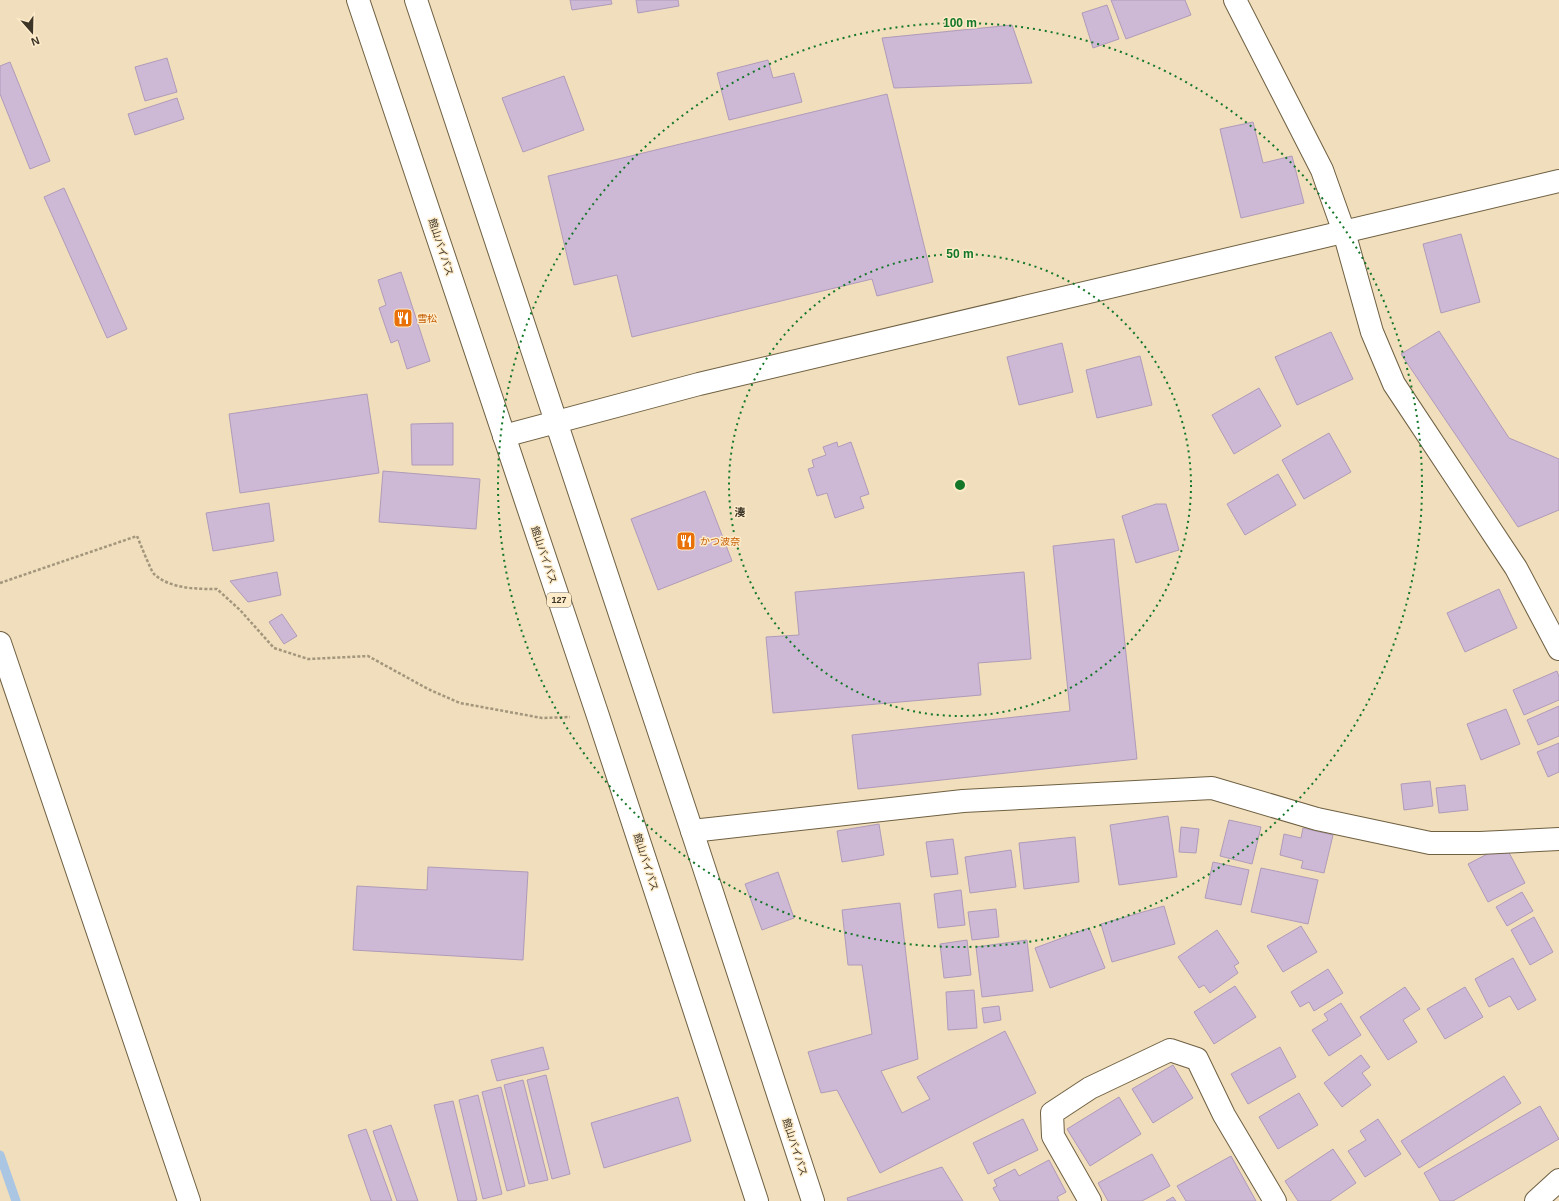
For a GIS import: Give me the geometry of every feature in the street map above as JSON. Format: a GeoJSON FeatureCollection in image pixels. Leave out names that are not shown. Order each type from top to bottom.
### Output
{"type":"FeatureCollection","features":[{"type":"Feature","properties":{"kind":"main road","name":"館山バイパス"},"geometry":{"type":"LineString","coordinates":[[358,0],[598,716],[757,1201]]}},
{"type":"Feature","properties":{"kind":"main road","name":"館山バイパス"},"geometry":{"type":"LineString","coordinates":[[416,0],[692,831],[812,1201]]}},
{"type":"Feature","properties":{"kind":"main road"},"geometry":{"type":"LineString","coordinates":[[1235,0],[1322,170],[1344,232],[1372,332],[1394,384],[1516,568],[1559,649]]}},
{"type":"Feature","properties":{"kind":"main road"},"geometry":{"type":"LineString","coordinates":[[504,436],[699,384],[1559,181]]}},
{"type":"Feature","properties":{"kind":"main road"},"geometry":{"type":"LineString","coordinates":[[0,643],[189,1201]]}},
{"type":"Feature","properties":{"kind":"main road"},"geometry":{"type":"LineString","coordinates":[[692,831],[963,802],[1212,788],[1317,819],[1430,843],[1480,843],[1559,839]]}},
{"type":"Feature","properties":{"kind":"main road"},"geometry":{"type":"LineString","coordinates":[[1090,1201],[1053,1136],[1052,1113],[1090,1088],[1170,1050],[1197,1059],[1224,1115],[1275,1201]]}},
{"type":"Feature","properties":{"kind":"main road"},"geometry":{"type":"LineString","coordinates":[[1536,1201],[1559,1180]]}},
{"type":"Feature","properties":{"kind":"path"},"geometry":{"type":"LineString","coordinates":[[0,583],[137,536],[153,573],[168,582],[193,589],[217,589],[240,610],[274,648],[308,659],[368,656],[428,689],[460,704],[542,718],[598,716]]}},
{"type":"Feature","properties":{"kind":"building"},"geometry":{"type":"Polygon","coordinates":[[[570,0],[611,0],[612,4],[572,10],[570,0]]]}},
{"type":"Feature","properties":{"kind":"building"},"geometry":{"type":"Polygon","coordinates":[[[636,0],[678,0],[679,6],[638,13],[636,0]]]}},
{"type":"Feature","properties":{"kind":"building"},"geometry":{"type":"Polygon","coordinates":[[[1111,0],[1185,0],[1191,15],[1126,39],[1111,0]]]}},
{"type":"Feature","properties":{"kind":"building"},"geometry":{"type":"Polygon","coordinates":[[[1107,5],[1119,39],[1093,48],[1082,13],[1107,5]]]}},
{"type":"Feature","properties":{"kind":"building"},"geometry":{"type":"Polygon","coordinates":[[[1012,25],[1032,83],[894,88],[882,38],[1012,25]]]}},
{"type":"Feature","properties":{"kind":"building"},"geometry":{"type":"Polygon","coordinates":[[[167,58],[177,92],[145,101],[135,67],[167,58]]]}},
{"type":"Feature","properties":{"kind":"building"},"geometry":{"type":"Polygon","coordinates":[[[768,60],[773,78],[794,73],[802,102],[729,120],[717,73],[768,60]]]}},
{"type":"Feature","properties":{"kind":"building"},"geometry":{"type":"Polygon","coordinates":[[[10,62],[50,161],[30,169],[0,94],[0,66],[10,62]]]}},
{"type":"Feature","properties":{"kind":"building"},"geometry":{"type":"Polygon","coordinates":[[[564,76],[584,130],[523,152],[502,98],[564,76]]]}},
{"type":"Feature","properties":{"kind":"building"},"geometry":{"type":"Polygon","coordinates":[[[887,94],[933,282],[877,296],[872,279],[632,337],[617,275],[574,285],[548,176],[887,94]]]}},
{"type":"Feature","properties":{"kind":"building"},"geometry":{"type":"Polygon","coordinates":[[[177,98],[184,119],[135,135],[128,114],[177,98]]]}},
{"type":"Feature","properties":{"kind":"building"},"geometry":{"type":"Polygon","coordinates":[[[1253,122],[1263,163],[1292,156],[1304,203],[1241,218],[1220,129],[1253,122]]]}},
{"type":"Feature","properties":{"kind":"building"},"geometry":{"type":"Polygon","coordinates":[[[64,188],[127,329],[107,338],[44,197],[64,188]]]}},
{"type":"Feature","properties":{"kind":"building"},"geometry":{"type":"Polygon","coordinates":[[[1461,234],[1480,302],[1441,313],[1423,244],[1461,234]]]}},
{"type":"Feature","properties":{"kind":"building"},"geometry":{"type":"Polygon","coordinates":[[[401,272],[430,361],[407,369],[398,340],[391,343],[379,308],[386,305],[378,280],[401,272]]]}},
{"type":"Feature","properties":{"kind":"building"},"geometry":{"type":"Polygon","coordinates":[[[1439,331],[1509,438],[1559,459],[1559,510],[1518,527],[1401,354],[1439,331]]]}},
{"type":"Feature","properties":{"kind":"building"},"geometry":{"type":"Polygon","coordinates":[[[1331,332],[1353,379],[1297,405],[1275,357],[1331,332]]]}},
{"type":"Feature","properties":{"kind":"building"},"geometry":{"type":"Polygon","coordinates":[[[1062,343],[1073,392],[1019,405],[1007,357],[1062,343]]]}},
{"type":"Feature","properties":{"kind":"building"},"geometry":{"type":"Polygon","coordinates":[[[1140,356],[1152,405],[1097,418],[1086,370],[1140,356]]]}},
{"type":"Feature","properties":{"kind":"building"},"geometry":{"type":"Polygon","coordinates":[[[1259,388],[1281,426],[1234,454],[1212,415],[1259,388]]]}},
{"type":"Feature","properties":{"kind":"building"},"geometry":{"type":"Polygon","coordinates":[[[367,394],[379,473],[240,493],[229,414],[367,394]]]}},
{"type":"Feature","properties":{"kind":"building"},"geometry":{"type":"Polygon","coordinates":[[[453,423],[453,465],[412,465],[411,424],[453,423]]]}},
{"type":"Feature","properties":{"kind":"building"},"geometry":{"type":"Polygon","coordinates":[[[1329,433],[1351,472],[1304,499],[1282,460],[1329,433]]]}},
{"type":"Feature","properties":{"kind":"building"},"geometry":{"type":"Polygon","coordinates":[[[837,442],[838,447],[851,442],[869,494],[860,497],[864,508],[835,518],[827,493],[817,496],[808,469],[814,467],[812,460],[826,455],[823,447],[837,442]]]}},
{"type":"Feature","properties":{"kind":"building"},"geometry":{"type":"Polygon","coordinates":[[[383,471],[480,479],[476,529],[379,522],[383,471]]]}},
{"type":"Feature","properties":{"kind":"building"},"geometry":{"type":"Polygon","coordinates":[[[1278,474],[1296,505],[1245,535],[1227,504],[1278,474]]]}},
{"type":"Feature","properties":{"kind":"building"},"geometry":{"type":"Polygon","coordinates":[[[705,491],[732,561],[658,590],[631,519],[705,491]]]}},
{"type":"Feature","properties":{"kind":"building"},"geometry":{"type":"Polygon","coordinates":[[[269,503],[274,541],[213,551],[206,513],[269,503]]]}},
{"type":"Feature","properties":{"kind":"building"},"geometry":{"type":"Polygon","coordinates":[[[1156,504],[1166,504],[1179,550],[1136,563],[1122,516],[1156,504]]]}},
{"type":"Feature","properties":{"kind":"building"},"geometry":{"type":"Polygon","coordinates":[[[1114,539],[1137,759],[858,789],[852,735],[1070,711],[1053,546],[1114,539]]]}},
{"type":"Feature","properties":{"kind":"building"},"geometry":{"type":"Polygon","coordinates":[[[277,572],[281,595],[248,602],[230,581],[277,572]]]}},
{"type":"Feature","properties":{"kind":"building"},"geometry":{"type":"Polygon","coordinates":[[[1024,572],[1031,659],[978,663],[981,695],[773,713],[766,637],[799,635],[795,592],[1024,572]]]}},
{"type":"Feature","properties":{"kind":"building"},"geometry":{"type":"Polygon","coordinates":[[[1499,589],[1517,628],[1465,652],[1447,613],[1499,589]]]}},
{"type":"Feature","properties":{"kind":"building"},"geometry":{"type":"Polygon","coordinates":[[[282,614],[297,636],[284,644],[269,622],[282,614]]]}},
{"type":"Feature","properties":{"kind":"building"},"geometry":{"type":"Polygon","coordinates":[[[1557,671],[1559,677],[1559,700],[1524,715],[1513,690],[1557,671]]]}},
{"type":"Feature","properties":{"kind":"building"},"geometry":{"type":"Polygon","coordinates":[[[1559,706],[1559,736],[1538,745],[1527,720],[1559,706]]]}},
{"type":"Feature","properties":{"kind":"building"},"geometry":{"type":"Polygon","coordinates":[[[1506,709],[1520,744],[1481,760],[1467,724],[1506,709]]]}},
{"type":"Feature","properties":{"kind":"building"},"geometry":{"type":"Polygon","coordinates":[[[1559,743],[1559,772],[1548,777],[1537,752],[1559,743]]]}},
{"type":"Feature","properties":{"kind":"building"},"geometry":{"type":"Polygon","coordinates":[[[1430,781],[1433,806],[1404,810],[1401,784],[1430,781]]]}},
{"type":"Feature","properties":{"kind":"building"},"geometry":{"type":"Polygon","coordinates":[[[1465,785],[1468,810],[1439,813],[1436,788],[1465,785]]]}},
{"type":"Feature","properties":{"kind":"building"},"geometry":{"type":"Polygon","coordinates":[[[1168,816],[1177,877],[1119,885],[1110,825],[1168,816]]]}},
{"type":"Feature","properties":{"kind":"building"},"geometry":{"type":"Polygon","coordinates":[[[1229,820],[1261,827],[1252,864],[1220,856],[1229,820]]]}},
{"type":"Feature","properties":{"kind":"building"},"geometry":{"type":"Polygon","coordinates":[[[879,824],[884,855],[842,862],[837,831],[879,824]]]}},
{"type":"Feature","properties":{"kind":"building"},"geometry":{"type":"Polygon","coordinates":[[[1181,827],[1199,829],[1196,853],[1179,852],[1181,827]]]}},
{"type":"Feature","properties":{"kind":"building"},"geometry":{"type":"Polygon","coordinates":[[[1303,828],[1333,835],[1324,873],[1301,868],[1303,861],[1280,855],[1284,834],[1301,838],[1303,828]]]}},
{"type":"Feature","properties":{"kind":"building"},"geometry":{"type":"Polygon","coordinates":[[[1075,837],[1079,882],[1024,889],[1019,843],[1075,837]]]}},
{"type":"Feature","properties":{"kind":"building"},"geometry":{"type":"Polygon","coordinates":[[[953,839],[958,874],[931,877],[926,842],[953,839]]]}},
{"type":"Feature","properties":{"kind":"building"},"geometry":{"type":"Polygon","coordinates":[[[1505,845],[1525,883],[1488,902],[1468,864],[1505,845]]]}},
{"type":"Feature","properties":{"kind":"building"},"geometry":{"type":"Polygon","coordinates":[[[1011,850],[1016,887],[970,893],[965,857],[1011,850]]]}},
{"type":"Feature","properties":{"kind":"building"},"geometry":{"type":"Polygon","coordinates":[[[1213,862],[1249,870],[1241,905],[1205,898],[1213,862]]]}},
{"type":"Feature","properties":{"kind":"building"},"geometry":{"type":"Polygon","coordinates":[[[428,867],[528,872],[523,960],[353,950],[357,886],[427,890],[428,867]]]}},
{"type":"Feature","properties":{"kind":"building"},"geometry":{"type":"Polygon","coordinates":[[[1261,868],[1318,880],[1308,924],[1251,912],[1261,868]]]}},
{"type":"Feature","properties":{"kind":"building"},"geometry":{"type":"Polygon","coordinates":[[[778,872],[794,918],[762,930],[745,884],[778,872]]]}},
{"type":"Feature","properties":{"kind":"building"},"geometry":{"type":"Polygon","coordinates":[[[961,890],[965,925],[938,928],[934,894],[961,890]]]}},
{"type":"Feature","properties":{"kind":"building"},"geometry":{"type":"Polygon","coordinates":[[[1522,892],[1533,911],[1507,926],[1496,907],[1522,892]]]}},
{"type":"Feature","properties":{"kind":"building"},"geometry":{"type":"Polygon","coordinates":[[[900,903],[918,1059],[881,1071],[902,1113],[930,1099],[917,1077],[1005,1031],[1036,1093],[880,1173],[837,1090],[821,1093],[808,1052],[872,1034],[862,965],[848,965],[842,910],[900,903]]]}},
{"type":"Feature","properties":{"kind":"building"},"geometry":{"type":"Polygon","coordinates":[[[1164,906],[1175,944],[1112,962],[1101,924],[1164,906]]]}},
{"type":"Feature","properties":{"kind":"building"},"geometry":{"type":"Polygon","coordinates":[[[996,909],[999,937],[972,940],[968,912],[996,909]]]}},
{"type":"Feature","properties":{"kind":"building"},"geometry":{"type":"Polygon","coordinates":[[[1534,917],[1553,952],[1530,965],[1511,930],[1534,917]]]}},
{"type":"Feature","properties":{"kind":"building"},"geometry":{"type":"Polygon","coordinates":[[[1301,926],[1317,952],[1283,972],[1267,946],[1301,926]]]}},
{"type":"Feature","properties":{"kind":"building"},"geometry":{"type":"Polygon","coordinates":[[[1089,928],[1105,968],[1050,988],[1035,948],[1089,928]]]}},
{"type":"Feature","properties":{"kind":"building"},"geometry":{"type":"Polygon","coordinates":[[[1217,930],[1239,963],[1234,966],[1238,973],[1210,993],[1204,985],[1199,988],[1178,957],[1217,930]]]}},
{"type":"Feature","properties":{"kind":"building"},"geometry":{"type":"Polygon","coordinates":[[[967,940],[971,975],[944,978],[940,944],[967,940]]]}},
{"type":"Feature","properties":{"kind":"building"},"geometry":{"type":"Polygon","coordinates":[[[1027,940],[1033,991],[982,997],[976,947],[1027,940]]]}},
{"type":"Feature","properties":{"kind":"building"},"geometry":{"type":"Polygon","coordinates":[[[1513,958],[1536,1000],[1518,1010],[1510,996],[1489,1007],[1475,979],[1513,958]]]}},
{"type":"Feature","properties":{"kind":"building"},"geometry":{"type":"Polygon","coordinates":[[[1328,969],[1343,993],[1314,1011],[1309,1002],[1300,1007],[1291,992],[1328,969]]]}},
{"type":"Feature","properties":{"kind":"building"},"geometry":{"type":"Polygon","coordinates":[[[1235,986],[1256,1017],[1214,1044],[1194,1012],[1235,986]]]}},
{"type":"Feature","properties":{"kind":"building"},"geometry":{"type":"Polygon","coordinates":[[[1405,987],[1420,1009],[1403,1020],[1417,1042],[1388,1060],[1360,1017],[1405,987]]]}},
{"type":"Feature","properties":{"kind":"building"},"geometry":{"type":"Polygon","coordinates":[[[1465,987],[1483,1017],[1445,1039],[1427,1009],[1465,987]]]}},
{"type":"Feature","properties":{"kind":"building"},"geometry":{"type":"Polygon","coordinates":[[[974,990],[977,1028],[948,1030],[946,992],[974,990]]]}},
{"type":"Feature","properties":{"kind":"building"},"geometry":{"type":"Polygon","coordinates":[[[1341,1003],[1361,1035],[1329,1056],[1312,1030],[1328,1020],[1324,1014],[1341,1003]]]}},
{"type":"Feature","properties":{"kind":"building"},"geometry":{"type":"Polygon","coordinates":[[[999,1006],[1001,1020],[984,1023],[982,1008],[999,1006]]]}},
{"type":"Feature","properties":{"kind":"building"},"geometry":{"type":"Polygon","coordinates":[[[543,1047],[549,1069],[497,1081],[491,1060],[543,1047]]]}},
{"type":"Feature","properties":{"kind":"building"},"geometry":{"type":"Polygon","coordinates":[[[1280,1047],[1296,1077],[1248,1104],[1231,1074],[1280,1047]]]}},
{"type":"Feature","properties":{"kind":"building"},"geometry":{"type":"Polygon","coordinates":[[[1361,1055],[1370,1067],[1362,1073],[1371,1085],[1342,1107],[1324,1083],[1361,1055]]]}},
{"type":"Feature","properties":{"kind":"building"},"geometry":{"type":"Polygon","coordinates":[[[1173,1065],[1193,1098],[1153,1123],[1132,1089],[1173,1065]]]}},
{"type":"Feature","properties":{"kind":"building"},"geometry":{"type":"Polygon","coordinates":[[[546,1075],[570,1174],[552,1179],[527,1080],[546,1075]]]}},
{"type":"Feature","properties":{"kind":"building"},"geometry":{"type":"Polygon","coordinates":[[[1504,1076],[1521,1103],[1419,1168],[1401,1141],[1504,1076]]]}},
{"type":"Feature","properties":{"kind":"building"},"geometry":{"type":"Polygon","coordinates":[[[523,1080],[548,1180],[529,1184],[504,1085],[523,1080]]]}},
{"type":"Feature","properties":{"kind":"building"},"geometry":{"type":"Polygon","coordinates":[[[501,1087],[525,1186],[507,1191],[482,1092],[501,1087]]]}},
{"type":"Feature","properties":{"kind":"building"},"geometry":{"type":"Polygon","coordinates":[[[1299,1093],[1318,1125],[1278,1149],[1259,1117],[1299,1093]]]}},
{"type":"Feature","properties":{"kind":"building"},"geometry":{"type":"Polygon","coordinates":[[[478,1095],[502,1194],[483,1199],[459,1100],[478,1095]]]}},
{"type":"Feature","properties":{"kind":"building"},"geometry":{"type":"Polygon","coordinates":[[[678,1097],[691,1141],[604,1168],[591,1123],[678,1097]]]}},
{"type":"Feature","properties":{"kind":"building"},"geometry":{"type":"Polygon","coordinates":[[[1119,1097],[1141,1134],[1090,1166],[1067,1129],[1119,1097]]]}},
{"type":"Feature","properties":{"kind":"building"},"geometry":{"type":"Polygon","coordinates":[[[453,1101],[477,1200],[474,1201],[458,1201],[434,1105],[453,1101]]]}},
{"type":"Feature","properties":{"kind":"building"},"geometry":{"type":"Polygon","coordinates":[[[1540,1106],[1559,1139],[1453,1201],[1440,1201],[1424,1173],[1540,1106]]]}},
{"type":"Feature","properties":{"kind":"building"},"geometry":{"type":"Polygon","coordinates":[[[1023,1119],[1038,1150],[988,1174],[973,1143],[1023,1119]]]}},
{"type":"Feature","properties":{"kind":"building"},"geometry":{"type":"Polygon","coordinates":[[[1378,1119],[1401,1154],[1365,1177],[1348,1151],[1366,1140],[1360,1131],[1378,1119]]]}},
{"type":"Feature","properties":{"kind":"building"},"geometry":{"type":"Polygon","coordinates":[[[391,1125],[418,1201],[397,1201],[373,1131],[391,1125]]]}},
{"type":"Feature","properties":{"kind":"building"},"geometry":{"type":"Polygon","coordinates":[[[366,1129],[392,1201],[371,1201],[348,1135],[366,1129]]]}},
{"type":"Feature","properties":{"kind":"building"},"geometry":{"type":"Polygon","coordinates":[[[1333,1149],[1356,1183],[1330,1201],[1298,1201],[1285,1181],[1333,1149]]]}},
{"type":"Feature","properties":{"kind":"building"},"geometry":{"type":"Polygon","coordinates":[[[1152,1154],[1170,1186],[1142,1201],[1108,1201],[1098,1183],[1152,1154]]]}},
{"type":"Feature","properties":{"kind":"building"},"geometry":{"type":"Polygon","coordinates":[[[1231,1156],[1256,1201],[1186,1201],[1177,1186],[1231,1156]]]}},
{"type":"Feature","properties":{"kind":"building"},"geometry":{"type":"Polygon","coordinates":[[[1049,1160],[1066,1192],[1057,1197],[1059,1201],[1000,1201],[993,1188],[997,1186],[994,1180],[1015,1169],[1019,1176],[1049,1160]]]}},
{"type":"Feature","properties":{"kind":"building"},"geometry":{"type":"Polygon","coordinates":[[[942,1167],[963,1201],[848,1201],[847,1198],[942,1167]]]}},
{"type":"Feature","properties":{"kind":"building"},"geometry":{"type":"Polygon","coordinates":[[[1173,1197],[1176,1201],[1166,1201],[1173,1197]]]}},
{"type":"Feature","properties":{"kind":"waterway"},"geometry":{"type":"LineString","coordinates":[[0,1155],[16,1201]]}},
{"type":"Feature","properties":{"kind":"place","name":"雪松"},"geometry":{"type":"Point","coordinates":[403,318]}},
{"type":"Feature","properties":{"kind":"place","name":"かつ波奈"},"geometry":{"type":"Point","coordinates":[686,541]}},
{"type":"Feature","properties":{"kind":"district","name":"湊"},"geometry":{"type":"Point","coordinates":[740,512]}}]}
